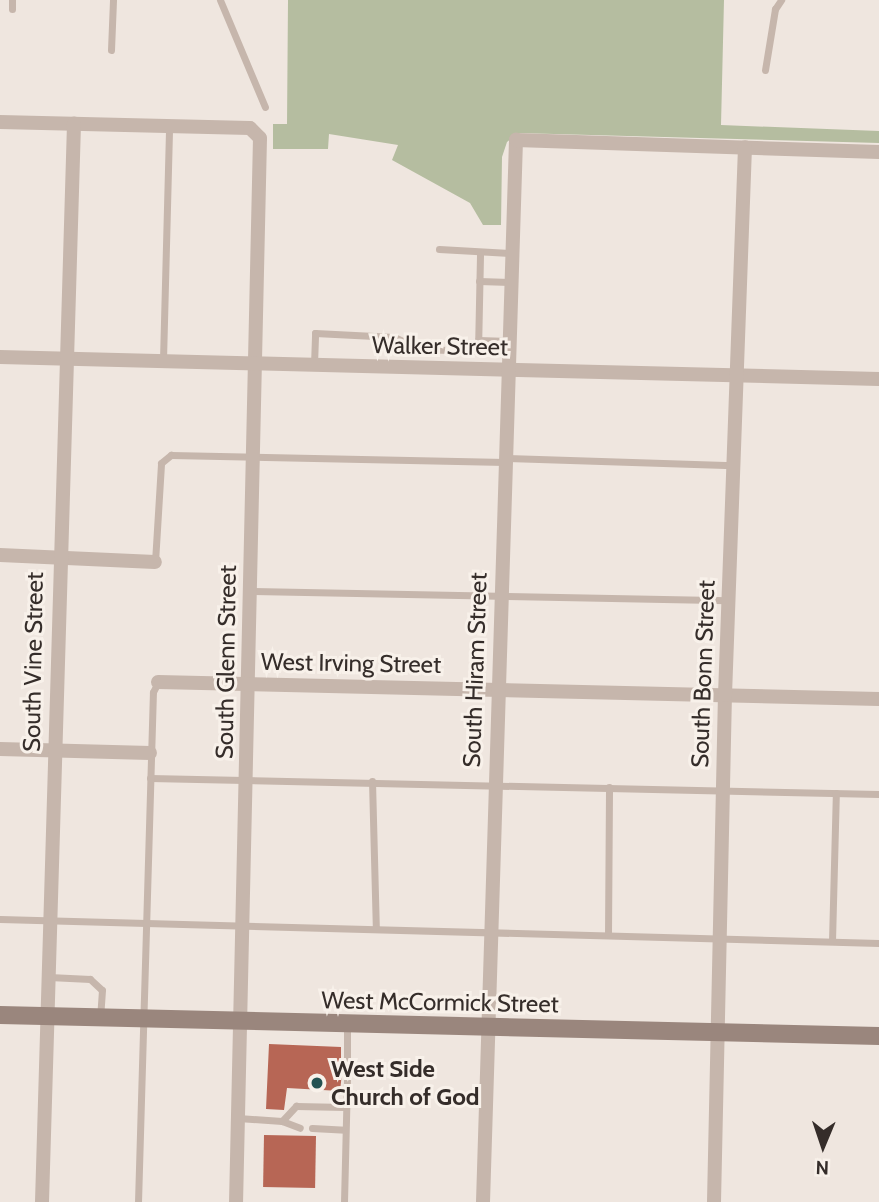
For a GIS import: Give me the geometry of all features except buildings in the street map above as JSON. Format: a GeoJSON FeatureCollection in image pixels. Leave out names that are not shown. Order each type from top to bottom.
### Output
{"type":"FeatureCollection","features":[{"type":"Feature","properties":{"kind":"street"},"geometry":{"type":"LineString","coordinates":[[0,122],[169,126]]}},
{"type":"Feature","properties":{"kind":"street","name":"South Vine Street"},"geometry":{"type":"LineString","coordinates":[[42,1202],[49,1016],[58,557],[74,123]]}},
{"type":"Feature","properties":{"kind":"street","name":"South Glenn Street"},"geometry":{"type":"LineString","coordinates":[[169,126],[250,128],[260,138],[262,155],[236,1202]]}},
{"type":"Feature","properties":{"kind":"street","name":"South Hiram Street"},"geometry":{"type":"LineString","coordinates":[[483,1202],[516,140],[745,147]]}},
{"type":"Feature","properties":{"kind":"street"},"geometry":{"type":"LineString","coordinates":[[745,147],[879,152]]}},
{"type":"Feature","properties":{"kind":"street","name":"South Bonn Street"},"geometry":{"type":"LineString","coordinates":[[714,1202],[725,695],[745,147]]}},
{"type":"Feature","properties":{"kind":"street","name":"Walker Street"},"geometry":{"type":"LineString","coordinates":[[0,357],[879,379]]}},
{"type":"Feature","properties":{"kind":"street"},"geometry":{"type":"LineString","coordinates":[[0,555],[155,562]]}},
{"type":"Feature","properties":{"kind":"street","name":"West Irving Street"},"geometry":{"type":"LineString","coordinates":[[158,682],[879,699]]}},
{"type":"Feature","properties":{"kind":"street"},"geometry":{"type":"LineString","coordinates":[[0,749],[150,753]]}},
{"type":"Feature","properties":{"kind":"street","name":"West McCormick Street"},"geometry":{"type":"LineString","coordinates":[[0,1015],[488,1029],[879,1036]]}},
{"type":"Feature","properties":{"kind":"lane"},"geometry":{"type":"LineString","coordinates":[[111,50],[114,0]]}},
{"type":"Feature","properties":{"kind":"lane"},"geometry":{"type":"LineString","coordinates":[[220,0],[265,107]]}},
{"type":"Feature","properties":{"kind":"lane"},"geometry":{"type":"LineString","coordinates":[[765,69],[775,9],[781,0]]}},
{"type":"Feature","properties":{"kind":"lane"},"geometry":{"type":"LineString","coordinates":[[163,361],[169,126]]}},
{"type":"Feature","properties":{"kind":"lane"},"geometry":{"type":"LineString","coordinates":[[439,249],[511,253]]}},
{"type":"Feature","properties":{"kind":"lane"},"geometry":{"type":"LineString","coordinates":[[314,365],[315,333],[394,337],[410,345],[478,351],[480,253]]}},
{"type":"Feature","properties":{"kind":"lane"},"geometry":{"type":"LineString","coordinates":[[479,282],[510,282]]}},
{"type":"Feature","properties":{"kind":"lane"},"geometry":{"type":"LineString","coordinates":[[478,340],[509,341]]}},
{"type":"Feature","properties":{"kind":"lane"},"geometry":{"type":"LineString","coordinates":[[409,368],[410,345]]}},
{"type":"Feature","properties":{"kind":"lane"},"geometry":{"type":"LineString","coordinates":[[155,562],[164,458],[254,454],[733,465]]}},
{"type":"Feature","properties":{"kind":"lane"},"geometry":{"type":"LineString","coordinates":[[250,591],[728,600]]}},
{"type":"Feature","properties":{"kind":"lane"},"geometry":{"type":"LineString","coordinates":[[138,1202],[145,1019],[150,753],[153,692],[158,682]]}},
{"type":"Feature","properties":{"kind":"lane"},"geometry":{"type":"LineString","coordinates":[[150,778],[879,794]]}},
{"type":"Feature","properties":{"kind":"lane"},"geometry":{"type":"LineString","coordinates":[[372,781],[376,929]]}},
{"type":"Feature","properties":{"kind":"lane"},"geometry":{"type":"LineString","coordinates":[[608,935],[609,787]]}},
{"type":"Feature","properties":{"kind":"lane"},"geometry":{"type":"LineString","coordinates":[[832,941],[836,793]]}},
{"type":"Feature","properties":{"kind":"lane"},"geometry":{"type":"LineString","coordinates":[[0,919],[879,943]]}},
{"type":"Feature","properties":{"kind":"lane"},"geometry":{"type":"LineString","coordinates":[[49,977],[90,979],[102,990],[100,1018]]}},
{"type":"Feature","properties":{"kind":"lane"},"geometry":{"type":"LineString","coordinates":[[347,1024],[347,1062]]}},
{"type":"Feature","properties":{"kind":"lane"},"geometry":{"type":"LineString","coordinates":[[344,1202],[346,1077]]}},
{"type":"Feature","properties":{"kind":"lane"},"geometry":{"type":"LineString","coordinates":[[282,1121],[296,1106],[345,1107]]}},
{"type":"Feature","properties":{"kind":"lane"},"geometry":{"type":"LineString","coordinates":[[238,1118],[282,1121],[300,1128]]}},
{"type":"Feature","properties":{"kind":"lane"},"geometry":{"type":"LineString","coordinates":[[312,1128],[345,1130]]}},
{"type":"Feature","properties":{"kind":"green space"},"geometry":{"type":"Polygon","coordinates":[[[288,0],[724,0],[721,125],[879,131],[879,143],[518,133],[507,142],[502,157],[501,225],[483,225],[470,203],[392,160],[398,145],[329,134],[328,149],[273,149],[273,124],[287,124],[288,0]]]}},
{"type":"Feature","properties":{"kind":"place","name":"West Side Church of God"},"geometry":{"type":"Point","coordinates":[317,1083]}}]}
